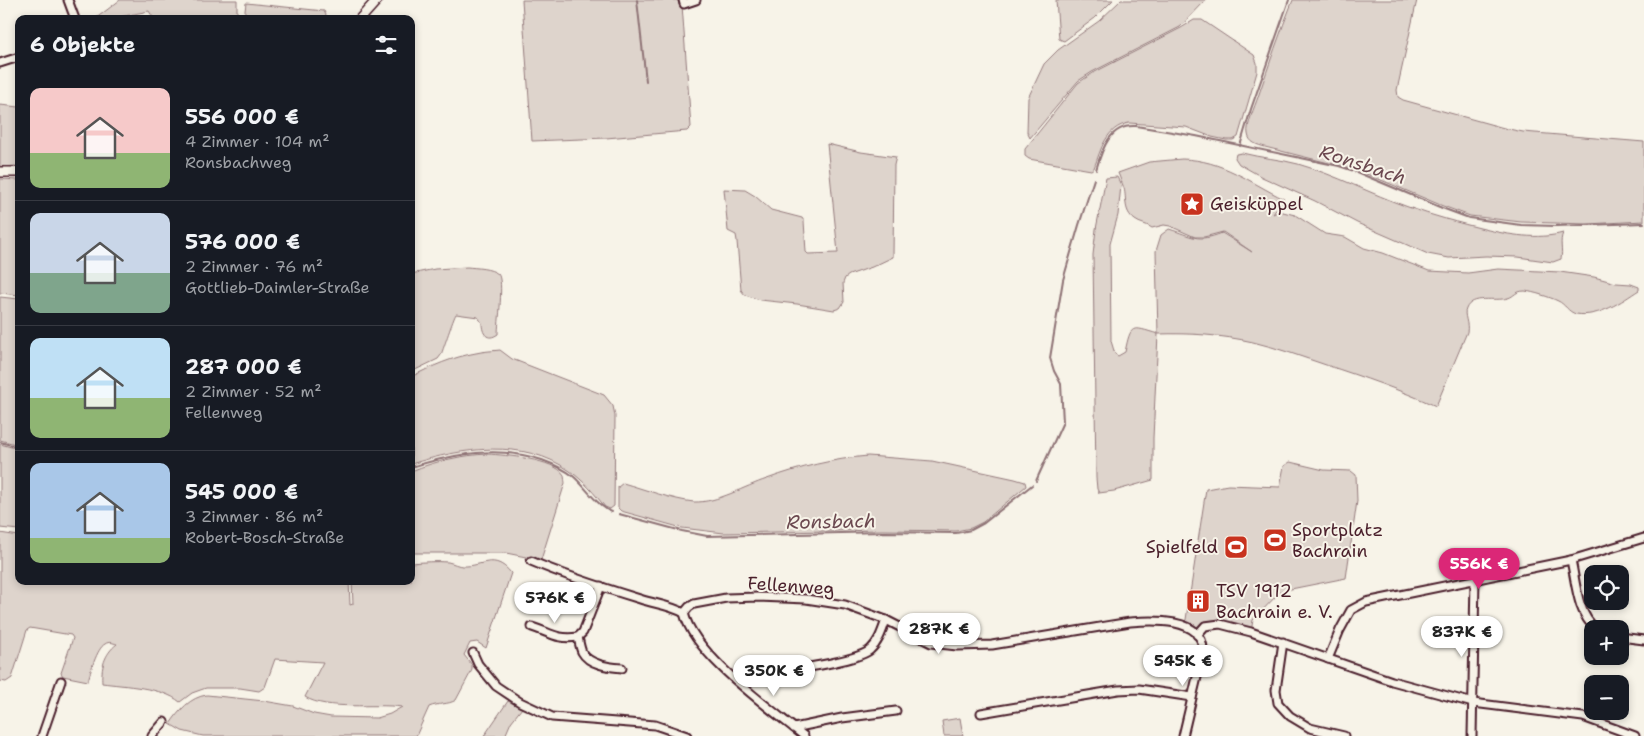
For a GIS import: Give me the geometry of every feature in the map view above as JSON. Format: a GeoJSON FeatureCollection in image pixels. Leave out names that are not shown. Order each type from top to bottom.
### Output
{"type":"FeatureCollection","features":[{"type":"Feature","properties":{"kind":"street"},"geometry":{"type":"LineString","coordinates":[[68,0],[74,15]]}},
{"type":"Feature","properties":{"kind":"street"},"geometry":{"type":"LineString","coordinates":[[364,15],[377,0]]}},
{"type":"Feature","properties":{"kind":"street"},"geometry":{"type":"LineString","coordinates":[[684,0],[684,4],[696,0]]}},
{"type":"Feature","properties":{"kind":"street"},"geometry":{"type":"LineString","coordinates":[[0,63],[15,58]]}},
{"type":"Feature","properties":{"kind":"street"},"geometry":{"type":"LineString","coordinates":[[0,172],[15,172]]}},
{"type":"Feature","properties":{"kind":"street"},"geometry":{"type":"LineString","coordinates":[[1328,659],[1351,610],[1366,602],[1571,560],[1644,538]]}},
{"type":"Feature","properties":{"kind":"street"},"geometry":{"type":"LineString","coordinates":[[1571,560],[1581,608],[1587,620]]}},
{"type":"Feature","properties":{"kind":"street"},"geometry":{"type":"LineString","coordinates":[[531,561],[550,570],[650,602],[670,606],[684,612],[690,628],[700,643],[735,678],[804,736]]}},
{"type":"Feature","properties":{"kind":"street"},"geometry":{"type":"LineString","coordinates":[[1472,736],[1475,579]]}},
{"type":"Feature","properties":{"kind":"street"},"geometry":{"type":"LineString","coordinates":[[532,627],[560,638],[578,637],[583,632],[601,586]]}},
{"type":"Feature","properties":{"kind":"street","name":"Fellenweg"},"geometry":{"type":"LineString","coordinates":[[684,612],[694,604],[726,598],[806,599],[845,605],[886,620],[931,642],[957,646],[992,645],[1150,620],[1169,621],[1185,626],[1198,635]]}},
{"type":"Feature","properties":{"kind":"street"},"geometry":{"type":"LineString","coordinates":[[735,678],[853,658],[869,651],[880,638],[886,620]]}},
{"type":"Feature","properties":{"kind":"street"},"geometry":{"type":"LineString","coordinates":[[1183,736],[1203,650],[1198,635],[1204,626],[1220,624],[1283,642],[1392,681],[1473,703],[1583,718],[1635,736]]}},
{"type":"Feature","properties":{"kind":"street"},"geometry":{"type":"LineString","coordinates":[[578,637],[582,653],[590,660],[608,667],[622,668]]}},
{"type":"Feature","properties":{"kind":"street"},"geometry":{"type":"LineString","coordinates":[[1629,638],[1644,640]]}},
{"type":"Feature","properties":{"kind":"street"},"geometry":{"type":"LineString","coordinates":[[1283,642],[1276,690],[1278,703],[1290,716],[1310,728],[1344,736]]}},
{"type":"Feature","properties":{"kind":"street"},"geometry":{"type":"LineString","coordinates":[[473,653],[478,664],[496,686],[520,702],[552,717],[655,725],[675,734],[688,736]]}},
{"type":"Feature","properties":{"kind":"street"},"geometry":{"type":"LineString","coordinates":[[42,736],[61,682]]}},
{"type":"Feature","properties":{"kind":"street"},"geometry":{"type":"LineString","coordinates":[[981,713],[1118,690],[1139,689],[1192,697]]}},
{"type":"Feature","properties":{"kind":"street"},"geometry":{"type":"LineString","coordinates":[[794,728],[842,718],[896,711]]}},
{"type":"Feature","properties":{"kind":"street"},"geometry":{"type":"LineString","coordinates":[[152,736],[164,722]]}},
{"type":"Feature","properties":{"kind":"shaded area"},"geometry":{"type":"Polygon","coordinates":[[[120,0],[237,0],[237,15],[152,15],[149,11],[129,15],[100,15],[120,0]]]}},
{"type":"Feature","properties":{"kind":"shaded area"},"geometry":{"type":"Polygon","coordinates":[[[522,0],[678,0],[679,5],[682,5],[691,127],[687,131],[606,138],[532,141],[522,0]]]}},
{"type":"Feature","properties":{"kind":"shaded area"},"geometry":{"type":"Polygon","coordinates":[[[1056,0],[1113,0],[1095,18],[1064,41],[1059,39],[1056,0]]]}},
{"type":"Feature","properties":{"kind":"shaded area"},"geometry":{"type":"Polygon","coordinates":[[[1121,0],[1206,0],[1180,27],[1078,81],[1030,138],[1027,132],[1028,98],[1044,64],[1058,50],[1099,21],[1121,0]]]}},
{"type":"Feature","properties":{"kind":"shaded area"},"geometry":{"type":"Polygon","coordinates":[[[1293,0],[1417,0],[1397,90],[1398,97],[1403,100],[1523,132],[1644,142],[1644,221],[1587,224],[1521,222],[1470,216],[1357,170],[1254,143],[1250,140],[1248,134],[1249,121],[1293,0]]]}},
{"type":"Feature","properties":{"kind":"shaded area"},"geometry":{"type":"Polygon","coordinates":[[[246,3],[324,11],[326,15],[244,15],[246,3]]]}},
{"type":"Feature","properties":{"kind":"shaded area"},"geometry":{"type":"Polygon","coordinates":[[[1194,20],[1202,20],[1254,55],[1257,63],[1257,72],[1238,137],[1233,140],[1226,140],[1186,127],[1129,123],[1115,129],[1105,140],[1094,168],[1091,170],[1029,159],[1025,156],[1025,149],[1078,83],[1093,73],[1194,20]]]}},
{"type":"Feature","properties":{"kind":"shaded area"},"geometry":{"type":"Polygon","coordinates":[[[0,105],[15,107],[15,166],[0,167],[0,105]]]}},
{"type":"Feature","properties":{"kind":"shaded area"},"geometry":{"type":"Polygon","coordinates":[[[827,144],[861,152],[896,157],[894,165],[893,257],[845,278],[843,283],[844,302],[840,308],[834,310],[760,300],[745,295],[741,290],[736,235],[728,231],[724,189],[745,190],[771,210],[802,218],[804,221],[806,252],[808,254],[838,253],[827,144]]]}},
{"type":"Feature","properties":{"kind":"shaded area"},"geometry":{"type":"Polygon","coordinates":[[[1242,153],[1312,168],[1408,207],[1475,227],[1524,236],[1544,236],[1563,233],[1561,259],[1553,262],[1518,257],[1449,258],[1428,254],[1357,223],[1262,177],[1239,164],[1235,158],[1236,154],[1242,153]]]}},
{"type":"Feature","properties":{"kind":"shaded area"},"geometry":{"type":"Polygon","coordinates":[[[1182,159],[1197,160],[1235,173],[1284,199],[1273,214],[1279,211],[1295,215],[1325,234],[1345,237],[1364,248],[1383,253],[1429,271],[1468,273],[1498,269],[1560,272],[1639,287],[1639,290],[1610,308],[1585,315],[1573,313],[1555,299],[1525,291],[1508,298],[1484,299],[1469,304],[1465,311],[1467,332],[1436,406],[1368,379],[1262,344],[1218,336],[1158,334],[1156,251],[1161,235],[1169,229],[1195,237],[1170,226],[1164,225],[1152,228],[1131,217],[1127,209],[1124,188],[1118,173],[1149,162],[1182,159]],[[1223,232],[1204,237],[1195,237],[1206,238],[1222,233],[1252,252],[1223,232]]]}},
{"type":"Feature","properties":{"kind":"shaded area"},"geometry":{"type":"Polygon","coordinates":[[[1117,177],[1121,185],[1118,215],[1110,244],[1111,341],[1115,354],[1118,356],[1125,352],[1129,336],[1134,329],[1158,334],[1153,480],[1114,491],[1099,493],[1096,478],[1093,255],[1106,178],[1117,177]]]}},
{"type":"Feature","properties":{"kind":"shaded area"},"geometry":{"type":"Polygon","coordinates":[[[0,179],[15,180],[15,295],[0,293],[0,179]]]}},
{"type":"Feature","properties":{"kind":"shaded area"},"geometry":{"type":"Polygon","coordinates":[[[467,267],[487,269],[498,274],[501,293],[498,334],[488,337],[484,333],[482,323],[478,317],[456,314],[441,355],[438,359],[415,370],[415,273],[435,269],[467,267]]]}},
{"type":"Feature","properties":{"kind":"shaded area"},"geometry":{"type":"Polygon","coordinates":[[[0,297],[15,299],[15,444],[0,440],[0,297]]]}},
{"type":"Feature","properties":{"kind":"shaded area"},"geometry":{"type":"Polygon","coordinates":[[[500,350],[512,359],[604,395],[613,406],[615,416],[614,506],[610,509],[605,507],[589,488],[570,471],[552,461],[533,454],[513,450],[472,450],[415,463],[415,375],[459,357],[500,350]]]}},
{"type":"Feature","properties":{"kind":"shaded area"},"geometry":{"type":"Polygon","coordinates":[[[0,444],[15,448],[15,530],[0,528],[0,444]]]}},
{"type":"Feature","properties":{"kind":"shaded area"},"geometry":{"type":"Polygon","coordinates":[[[488,454],[529,459],[551,465],[564,475],[565,483],[540,563],[526,557],[506,553],[415,553],[415,470],[449,459],[488,454]]]}},
{"type":"Feature","properties":{"kind":"shaded area"},"geometry":{"type":"Polygon","coordinates":[[[868,456],[932,461],[1015,479],[1025,482],[1026,486],[983,522],[971,528],[956,531],[883,530],[724,533],[682,528],[621,511],[618,508],[618,487],[623,483],[677,499],[703,502],[804,467],[829,461],[868,456]]]}},
{"type":"Feature","properties":{"kind":"shaded area","name":"Sportplatz Bachrain"},"geometry":{"type":"Polygon","coordinates":[[[1290,462],[1324,470],[1351,471],[1356,475],[1357,501],[1346,578],[1281,591],[1253,620],[1251,632],[1211,624],[1197,635],[1185,626],[1206,489],[1228,485],[1280,487],[1284,466],[1290,462]]]}},
{"type":"Feature","properties":{"kind":"shaded area"},"geometry":{"type":"Polygon","coordinates":[[[0,533],[15,535],[15,585],[349,585],[350,605],[353,604],[352,585],[415,585],[415,563],[448,562],[459,566],[470,566],[493,562],[499,563],[511,573],[486,648],[477,642],[470,643],[464,655],[472,665],[472,670],[456,700],[429,707],[416,736],[203,736],[182,731],[170,724],[190,702],[207,695],[293,706],[314,714],[331,717],[377,718],[390,714],[402,707],[326,704],[305,697],[323,662],[275,659],[265,687],[259,691],[240,688],[206,688],[192,693],[180,702],[153,690],[102,683],[104,662],[109,652],[117,644],[110,642],[106,643],[99,650],[88,681],[63,676],[61,673],[73,638],[71,635],[30,628],[27,630],[12,678],[6,682],[0,681],[0,533]]]}},
{"type":"Feature","properties":{"kind":"shaded area"},"geometry":{"type":"Polygon","coordinates":[[[508,701],[522,708],[511,722],[505,736],[484,736],[508,701]]]}},
{"type":"Feature","properties":{"kind":"shaded area"},"geometry":{"type":"Polygon","coordinates":[[[960,718],[963,736],[944,736],[942,721],[960,718]]]}},
{"type":"Feature","properties":{"kind":"waterway"},"geometry":{"type":"LineString","coordinates":[[637,0],[646,81]]}},
{"type":"Feature","properties":{"kind":"waterway"},"geometry":{"type":"LineString","coordinates":[[1240,146],[1289,0]]}},
{"type":"Feature","properties":{"kind":"waterway","name":"Ronsbach"},"geometry":{"type":"LineString","coordinates":[[1096,170],[1108,139],[1120,129],[1127,126],[1136,126],[1196,136],[1339,166],[1469,218],[1521,225],[1556,226],[1644,223]]}},
{"type":"Feature","properties":{"kind":"waterway","name":"Ronsbach"},"geometry":{"type":"LineString","coordinates":[[1036,481],[1063,422],[1061,384],[1050,358],[1063,280],[1094,179]]}},
{"type":"Feature","properties":{"kind":"waterway","name":"Ronsbach"},"geometry":{"type":"LineString","coordinates":[[0,442],[15,446]]}},
{"type":"Feature","properties":{"kind":"waterway","name":"Ronsbach"},"geometry":{"type":"LineString","coordinates":[[415,466],[444,458],[476,453],[493,452],[526,455],[550,463],[570,473],[602,506],[612,512]]}},
{"type":"Feature","properties":{"kind":"waterway","name":"Ronsbach"},"geometry":{"type":"LineString","coordinates":[[619,514],[707,536],[883,532],[956,533],[971,530],[984,523],[1032,485]]}},
{"type":"Feature","properties":{"kind":"place","name":"Geisküppel"},"geometry":{"type":"Point","coordinates":[1192,204]}},
{"type":"Feature","properties":{"kind":"place","name":"Sportplatz Bachrain"},"geometry":{"type":"Point","coordinates":[1275,540]}},
{"type":"Feature","properties":{"kind":"place","name":"Spielfeld"},"geometry":{"type":"Point","coordinates":[1236,547]}},
{"type":"Feature","properties":{"kind":"place","name":"TSV 1912 Bachrain e. V."},"geometry":{"type":"Point","coordinates":[1198,601]}}]}
